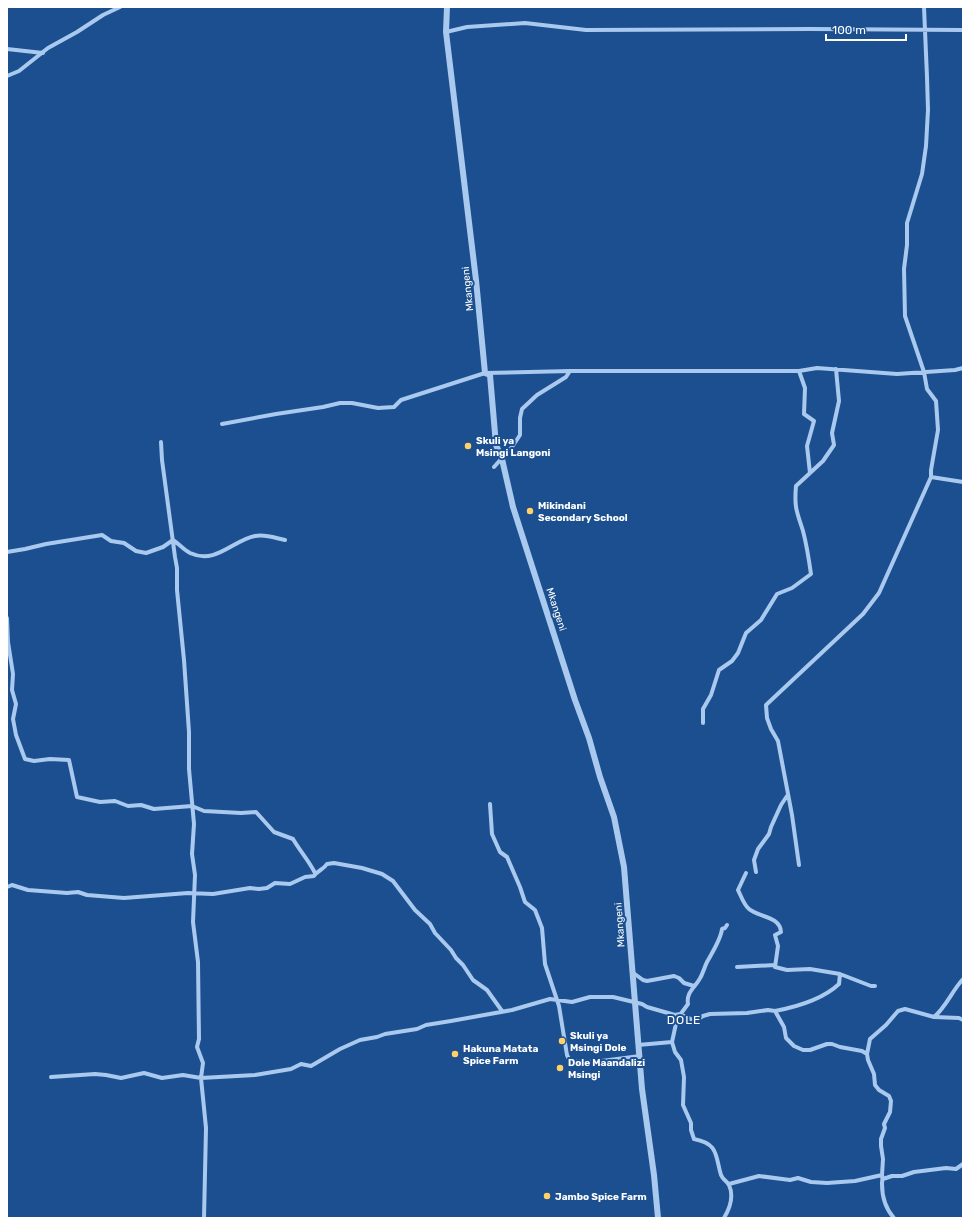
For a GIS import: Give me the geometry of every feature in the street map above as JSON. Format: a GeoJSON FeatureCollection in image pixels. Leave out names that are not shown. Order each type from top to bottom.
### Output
{"type":"FeatureCollection","features":[{"type":"Feature","properties":{"kind":"street"},"geometry":{"type":"LineString","coordinates":[[7,76],[19,71],[42,53],[103,15],[120,7]]}},
{"type":"Feature","properties":{"kind":"street","name":"Mkangeni"},"geometry":{"type":"LineString","coordinates":[[447,7],[446,32],[476,280],[485,373],[490,375],[496,445],[502,459],[513,507],[614,817],[624,867],[642,1089],[654,1175],[658,1218]]}},
{"type":"Feature","properties":{"kind":"street"},"geometry":{"type":"LineString","coordinates":[[799,865],[792,815],[787,796],[778,741],[766,718],[766,705],[863,614],[879,593],[931,477],[938,430],[936,401],[927,389],[924,372],[905,316],[904,270],[907,245],[907,223],[922,174],[926,146],[927,77],[924,7]]}},
{"type":"Feature","properties":{"kind":"street"},"geometry":{"type":"LineString","coordinates":[[446,32],[467,27],[525,23],[586,30],[810,28],[963,30]]}},
{"type":"Feature","properties":{"kind":"street"},"geometry":{"type":"LineString","coordinates":[[7,49],[42,53]]}},
{"type":"Feature","properties":{"kind":"street"},"geometry":{"type":"LineString","coordinates":[[222,424],[340,403],[352,403],[378,408],[394,407],[401,400],[485,373],[570,371],[799,371],[808,369],[836,369],[897,374],[963,368]]}},
{"type":"Feature","properties":{"kind":"street"},"geometry":{"type":"LineString","coordinates":[[703,723],[703,708],[711,695],[719,670],[732,661],[738,653],[746,633],[761,620],[777,594],[792,588],[811,574],[809,554],[796,513],[794,501],[796,486],[823,461],[834,444],[832,433],[839,401],[836,369]]}},
{"type":"Feature","properties":{"kind":"street"},"geometry":{"type":"LineString","coordinates":[[494,467],[520,435],[520,418],[522,409],[537,395],[566,377],[570,371]]}},
{"type":"Feature","properties":{"kind":"street"},"geometry":{"type":"LineString","coordinates":[[799,371],[805,388],[804,414],[814,421],[807,446],[810,473]]}},
{"type":"Feature","properties":{"kind":"street"},"geometry":{"type":"LineString","coordinates":[[161,442],[175,557],[178,568],[178,595],[184,652],[189,769],[194,824],[192,854],[195,875],[193,922],[198,962],[199,1039],[197,1047],[203,1063],[201,1078],[206,1128],[204,1218]]}},
{"type":"Feature","properties":{"kind":"street"},"geometry":{"type":"LineString","coordinates":[[931,477],[963,482]]}},
{"type":"Feature","properties":{"kind":"street"},"geometry":{"type":"LineString","coordinates":[[7,552],[102,535],[111,541],[124,543],[136,551],[146,554],[164,547],[173,540]]}},
{"type":"Feature","properties":{"kind":"street"},"geometry":{"type":"LineString","coordinates":[[173,540],[189,553],[200,556],[219,554],[254,536],[272,536],[285,540]]}},
{"type":"Feature","properties":{"kind":"street"},"geometry":{"type":"LineString","coordinates":[[7,618],[8,642],[13,674],[12,690],[16,704],[13,719],[16,735],[25,759],[34,761],[50,759],[69,760],[77,797],[100,802],[114,801],[128,806],[141,805],[154,809],[192,806],[204,811],[241,813],[256,812],[274,832],[292,839],[301,853],[308,860],[315,873]]}},
{"type":"Feature","properties":{"kind":"street"},"geometry":{"type":"LineString","coordinates":[[756,872],[754,860],[758,849],[769,834],[781,805],[787,796]]}},
{"type":"Feature","properties":{"kind":"street"},"geometry":{"type":"LineString","coordinates":[[490,804],[492,834],[500,852],[507,857],[525,902],[535,910],[542,928],[544,964],[556,999],[567,1056],[570,1061],[594,1062],[640,1056]]}},
{"type":"Feature","properties":{"kind":"street"},"geometry":{"type":"LineString","coordinates":[[7,887],[12,886],[28,890],[67,893],[78,892],[87,895],[124,898],[194,893],[213,894],[250,888],[267,888],[275,883],[290,884],[304,877],[314,876],[317,871],[324,868],[327,864],[334,863],[374,871],[393,881],[415,910],[430,924],[435,933],[451,950],[473,980],[487,990],[502,1012]]}},
{"type":"Feature","properties":{"kind":"street"},"geometry":{"type":"LineString","coordinates":[[746,874],[738,890],[748,909],[767,916],[778,924],[781,930],[775,935],[778,946],[775,965]]}},
{"type":"Feature","properties":{"kind":"street"},"geometry":{"type":"LineString","coordinates":[[724,1218],[731,1204],[729,1184],[722,1178],[714,1149],[706,1141],[694,1139],[691,1130],[691,1123],[683,1105],[684,1077],[681,1060],[675,1052],[672,1042],[674,1026],[680,1014],[688,1004],[688,995],[699,979],[716,948],[722,934],[722,929],[727,925]]}},
{"type":"Feature","properties":{"kind":"street"},"geometry":{"type":"LineString","coordinates":[[737,967],[775,965],[775,967],[787,970],[810,969],[840,974],[871,986],[875,986]]}},
{"type":"Feature","properties":{"kind":"street"},"geometry":{"type":"LineString","coordinates":[[632,972],[643,980],[647,981],[674,976],[679,978],[684,983],[694,986]]}},
{"type":"Feature","properties":{"kind":"street"},"geometry":{"type":"LineString","coordinates":[[52,1077],[95,1074],[121,1078],[144,1073],[162,1078],[183,1074],[201,1078],[256,1075],[291,1069],[301,1064],[311,1066],[354,1041],[417,1029],[426,1025],[512,1010],[550,999],[572,1002],[590,997],[613,997],[675,1015],[680,1014],[694,1021],[710,1014],[747,1013],[768,1010],[774,1011],[814,999],[828,993],[839,984],[840,974]]}},
{"type":"Feature","properties":{"kind":"street"},"geometry":{"type":"LineString","coordinates":[[934,1018],[956,986],[963,979]]}},
{"type":"Feature","properties":{"kind":"street"},"geometry":{"type":"LineString","coordinates":[[894,1218],[886,1209],[882,1191],[883,1158],[881,1138],[885,1128],[884,1124],[890,1112],[891,1101],[889,1096],[879,1090],[875,1085],[874,1074],[867,1054],[870,1039],[886,1025],[898,1011],[905,1009],[934,1018],[959,1018],[963,1020]]}},
{"type":"Feature","properties":{"kind":"street"},"geometry":{"type":"LineString","coordinates":[[774,1011],[784,1027],[786,1038],[794,1046],[803,1050],[810,1050],[827,1044],[832,1044],[840,1047],[862,1050],[867,1054]]}},
{"type":"Feature","properties":{"kind":"street"},"geometry":{"type":"LineString","coordinates":[[638,1045],[672,1042]]}},
{"type":"Feature","properties":{"kind":"street"},"geometry":{"type":"LineString","coordinates":[[729,1184],[759,1176],[790,1180],[798,1178],[811,1182],[827,1183],[855,1181],[902,1176],[914,1172],[946,1168],[956,1169],[963,1164]]}},
{"type":"Feature","properties":{"kind":"place","name":"Skuli ya Msingi Langoni"},"geometry":{"type":"Point","coordinates":[468,446]}},
{"type":"Feature","properties":{"kind":"place","name":"Mikindani Secondary School"},"geometry":{"type":"Point","coordinates":[530,511]}},
{"type":"Feature","properties":{"kind":"place","name":"Skuli ya Msingi Dole"},"geometry":{"type":"Point","coordinates":[562,1041]}},
{"type":"Feature","properties":{"kind":"place","name":"Hakuna Matata Spice Farm"},"geometry":{"type":"Point","coordinates":[455,1054]}},
{"type":"Feature","properties":{"kind":"place","name":"Dole Maandalizi Msingi"},"geometry":{"type":"Point","coordinates":[560,1068]}},
{"type":"Feature","properties":{"kind":"place","name":"Jambo Spice Farm"},"geometry":{"type":"Point","coordinates":[547,1196]}},
{"type":"Feature","properties":{"kind":"district","name":"DOLE"},"geometry":{"type":"Point","coordinates":[684,1020]}}]}
